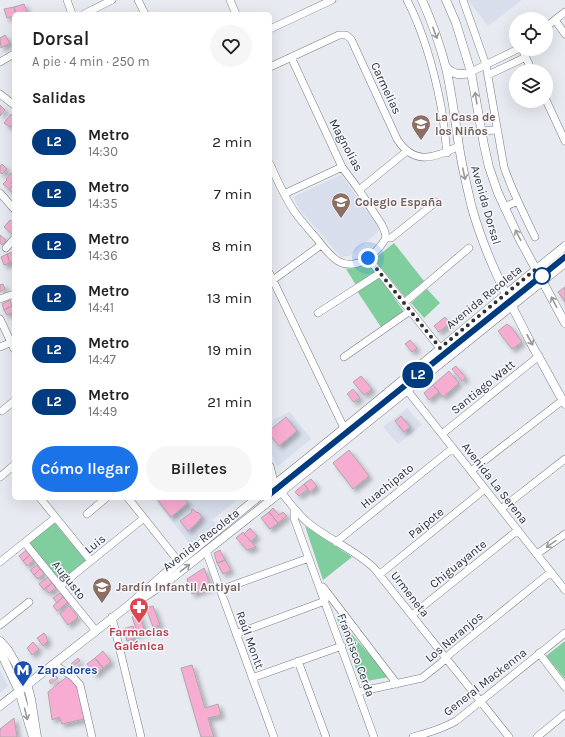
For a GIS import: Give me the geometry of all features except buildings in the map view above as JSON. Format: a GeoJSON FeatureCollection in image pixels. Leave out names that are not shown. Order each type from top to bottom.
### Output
{"type":"FeatureCollection","features":[{"type":"Feature","properties":{"kind":"main road","name":"Avenida Dorsal"},"geometry":{"type":"LineString","coordinates":[[422,0],[435,32],[446,67],[459,146],[478,229],[506,294],[564,402]]}},
{"type":"Feature","properties":{"kind":"main road","name":"Avenida Dorsal"},"geometry":{"type":"LineString","coordinates":[[446,0],[456,23],[471,72],[489,168],[498,193],[519,238],[565,323]]}},
{"type":"Feature","properties":{"kind":"main road"},"geometry":{"type":"LineString","coordinates":[[446,67],[455,73],[460,74],[471,72]]}},
{"type":"Feature","properties":{"kind":"main road","name":"Avenida Recoleta"},"geometry":{"type":"LineString","coordinates":[[272,483],[382,398],[440,348],[565,246]]}},
{"type":"Feature","properties":{"kind":"main road","name":"Avenida Recoleta"},"geometry":{"type":"LineString","coordinates":[[272,499],[565,262]]}},
{"type":"Feature","properties":{"kind":"main road"},"geometry":{"type":"LineString","coordinates":[[342,443],[345,435],[344,428]]}},
{"type":"Feature","properties":{"kind":"main road","name":"Avenida Recoleta"},"geometry":{"type":"LineString","coordinates":[[0,706],[129,605],[154,582],[255,500]]}},
{"type":"Feature","properties":{"kind":"main road","name":"Avenida Recoleta"},"geometry":{"type":"LineString","coordinates":[[129,605],[159,587],[271,500]]}},
{"type":"Feature","properties":{"kind":"main road"},"geometry":{"type":"LineString","coordinates":[[0,641],[11,655],[27,684],[32,704],[37,737]]}},
{"type":"Feature","properties":{"kind":"main road"},"geometry":{"type":"LineString","coordinates":[[0,651],[19,690],[33,737]]}},
{"type":"Feature","properties":{"kind":"main road"},"geometry":{"type":"LineString","coordinates":[[12,675],[18,683],[27,684]]}},
{"type":"Feature","properties":{"kind":"main road"},"geometry":{"type":"LineString","coordinates":[[19,690],[26,694],[32,704]]}},
{"type":"Feature","properties":{"kind":"street"},"geometry":{"type":"LineString","coordinates":[[67,0],[71,12]]}},
{"type":"Feature","properties":{"kind":"street"},"geometry":{"type":"LineString","coordinates":[[88,12],[112,0]]}},
{"type":"Feature","properties":{"kind":"street"},"geometry":{"type":"LineString","coordinates":[[138,0],[144,12]]}},
{"type":"Feature","properties":{"kind":"street"},"geometry":{"type":"LineString","coordinates":[[230,0],[235,12]]}},
{"type":"Feature","properties":{"kind":"street"},"geometry":{"type":"LineString","coordinates":[[272,28],[321,2],[332,0]]}},
{"type":"Feature","properties":{"kind":"street"},"geometry":{"type":"LineString","coordinates":[[407,0],[427,48],[442,107],[447,153]]}},
{"type":"Feature","properties":{"kind":"street"},"geometry":{"type":"LineString","coordinates":[[463,0],[486,65],[504,167],[509,182],[535,237]]}},
{"type":"Feature","properties":{"kind":"street"},"geometry":{"type":"LineString","coordinates":[[565,12],[555,20],[565,34]]}},
{"type":"Feature","properties":{"kind":"street","name":"Carmelias"},"geometry":{"type":"LineString","coordinates":[[291,58],[339,35],[346,34],[351,39],[397,139],[407,151]]}},
{"type":"Feature","properties":{"kind":"street"},"geometry":{"type":"LineString","coordinates":[[471,72],[509,54]]}},
{"type":"Feature","properties":{"kind":"street"},"geometry":{"type":"LineString","coordinates":[[0,62],[12,55]]}},
{"type":"Feature","properties":{"kind":"street"},"geometry":{"type":"LineString","coordinates":[[488,75],[526,57],[529,64]]}},
{"type":"Feature","properties":{"kind":"street"},"geometry":{"type":"LineString","coordinates":[[272,66],[291,58]]}},
{"type":"Feature","properties":{"kind":"street","name":"Magnolias"},"geometry":{"type":"LineString","coordinates":[[291,58],[342,167],[382,225],[386,238]]}},
{"type":"Feature","properties":{"kind":"street"},"geometry":{"type":"LineString","coordinates":[[0,94],[12,103]]}},
{"type":"Feature","properties":{"kind":"street"},"geometry":{"type":"LineString","coordinates":[[550,108],[565,141]]}},
{"type":"Feature","properties":{"kind":"street"},"geometry":{"type":"LineString","coordinates":[[481,130],[497,130]]}},
{"type":"Feature","properties":{"kind":"street"},"geometry":{"type":"LineString","coordinates":[[359,190],[407,151],[416,156],[425,157],[447,153],[459,146]]}},
{"type":"Feature","properties":{"kind":"street"},"geometry":{"type":"LineString","coordinates":[[284,194],[342,167]]}},
{"type":"Feature","properties":{"kind":"street"},"geometry":{"type":"LineString","coordinates":[[272,168],[294,211],[322,245],[339,262],[347,264],[360,263],[368,258],[383,244],[386,238],[391,238],[436,202]]}},
{"type":"Feature","properties":{"kind":"street"},"geometry":{"type":"LineString","coordinates":[[0,193],[12,207]]}},
{"type":"Feature","properties":{"kind":"street","name":"Avenida Dorsal"},"geometry":{"type":"LineString","coordinates":[[504,207],[518,201]]}},
{"type":"Feature","properties":{"kind":"street"},"geometry":{"type":"LineString","coordinates":[[6,248],[12,241]]}},
{"type":"Feature","properties":{"kind":"street"},"geometry":{"type":"LineString","coordinates":[[272,276],[322,245]]}},
{"type":"Feature","properties":{"kind":"street"},"geometry":{"type":"LineString","coordinates":[[404,303],[469,248]]}},
{"type":"Feature","properties":{"kind":"street"},"geometry":{"type":"LineString","coordinates":[[368,258],[440,348]]}},
{"type":"Feature","properties":{"kind":"street"},"geometry":{"type":"LineString","coordinates":[[318,313],[380,273]]}},
{"type":"Feature","properties":{"kind":"street"},"geometry":{"type":"LineString","coordinates":[[272,279],[344,428]]}},
{"type":"Feature","properties":{"kind":"street"},"geometry":{"type":"LineString","coordinates":[[0,300],[12,295]]}},
{"type":"Feature","properties":{"kind":"street"},"geometry":{"type":"LineString","coordinates":[[344,357],[410,311]]}},
{"type":"Feature","properties":{"kind":"street"},"geometry":{"type":"LineString","coordinates":[[0,318],[12,342]]}},
{"type":"Feature","properties":{"kind":"street"},"geometry":{"type":"LineString","coordinates":[[0,347],[12,344]]}},
{"type":"Feature","properties":{"kind":"street","name":"Santiago Watt"},"geometry":{"type":"LineString","coordinates":[[442,434],[539,356]]}},
{"type":"Feature","properties":{"kind":"street","name":"Avenida La Serena"},"geometry":{"type":"LineString","coordinates":[[407,390],[565,590]]}},
{"type":"Feature","properties":{"kind":"street"},"geometry":{"type":"LineString","coordinates":[[2,410],[12,402]]}},
{"type":"Feature","properties":{"kind":"street"},"geometry":{"type":"LineString","coordinates":[[471,471],[564,402]]}},
{"type":"Feature","properties":{"kind":"street","name":"Huachipato"},"geometry":{"type":"LineString","coordinates":[[336,542],[453,448]]}},
{"type":"Feature","properties":{"kind":"street"},"geometry":{"type":"LineString","coordinates":[[501,509],[565,459]]}},
{"type":"Feature","properties":{"kind":"street"},"geometry":{"type":"LineString","coordinates":[[0,477],[12,468]]}},
{"type":"Feature","properties":{"kind":"street"},"geometry":{"type":"LineString","coordinates":[[272,472],[272,483]]}},
{"type":"Feature","properties":{"kind":"street","name":"Urmeneta"},"geometry":{"type":"LineString","coordinates":[[272,483],[306,521],[365,560],[380,574],[509,737]]}},
{"type":"Feature","properties":{"kind":"street","name":"Paipote"},"geometry":{"type":"LineString","coordinates":[[380,574],[485,489]]}},
{"type":"Feature","properties":{"kind":"street"},"geometry":{"type":"LineString","coordinates":[[42,500],[91,561]]}},
{"type":"Feature","properties":{"kind":"street"},"geometry":{"type":"LineString","coordinates":[[87,514],[104,500]]}},
{"type":"Feature","properties":{"kind":"street"},"geometry":{"type":"LineString","coordinates":[[130,500],[179,562]]}},
{"type":"Feature","properties":{"kind":"street","name":"Francisco Cerda"},"geometry":{"type":"LineString","coordinates":[[294,509],[294,518],[374,737]]}},
{"type":"Feature","properties":{"kind":"street"},"geometry":{"type":"LineString","coordinates":[[0,562],[55,518]]}},
{"type":"Feature","properties":{"kind":"street","name":"Luis"},"geometry":{"type":"LineString","coordinates":[[60,586],[144,518]]}},
{"type":"Feature","properties":{"kind":"street","name":"Chiguayante"},"geometry":{"type":"LineString","coordinates":[[412,615],[518,530]]}},
{"type":"Feature","properties":{"kind":"street"},"geometry":{"type":"LineString","coordinates":[[537,554],[565,534]]}},
{"type":"Feature","properties":{"kind":"street","name":"Augusto"},"geometry":{"type":"LineString","coordinates":[[25,543],[96,631]]}},
{"type":"Feature","properties":{"kind":"street","name":"Raúl Montt"},"geometry":{"type":"LineString","coordinates":[[206,551],[274,737]]}},
{"type":"Feature","properties":{"kind":"street"},"geometry":{"type":"LineString","coordinates":[[220,590],[309,558]]}},
{"type":"Feature","properties":{"kind":"street","name":"Los Naranjos"},"geometry":{"type":"LineString","coordinates":[[358,692],[422,678],[551,572]]}},
{"type":"Feature","properties":{"kind":"street","name":"Francisco Cerda"},"geometry":{"type":"LineString","coordinates":[[318,581],[397,684]]}},
{"type":"Feature","properties":{"kind":"street"},"geometry":{"type":"LineString","coordinates":[[0,625],[29,602]]}},
{"type":"Feature","properties":{"kind":"street"},"geometry":{"type":"LineString","coordinates":[[236,634],[325,602]]}},
{"type":"Feature","properties":{"kind":"street"},"geometry":{"type":"LineString","coordinates":[[112,618],[140,737]]}},
{"type":"Feature","properties":{"kind":"street","name":"General Mackenna"},"geometry":{"type":"LineString","coordinates":[[413,737],[438,734],[565,633]]}},
{"type":"Feature","properties":{"kind":"street"},"geometry":{"type":"LineString","coordinates":[[252,678],[342,646]]}},
{"type":"Feature","properties":{"kind":"street"},"geometry":{"type":"LineString","coordinates":[[539,653],[565,686]]}},
{"type":"Feature","properties":{"kind":"street"},"geometry":{"type":"LineString","coordinates":[[298,661],[326,737]]}},
{"type":"Feature","properties":{"kind":"street"},"geometry":{"type":"LineString","coordinates":[[53,664],[72,676],[80,685],[92,737]]}},
{"type":"Feature","properties":{"kind":"street"},"geometry":{"type":"LineString","coordinates":[[537,737],[565,714]]}},
{"type":"Feature","properties":{"kind":"shaded area"},"geometry":{"type":"Polygon","coordinates":[[[468,0],[522,0],[488,26],[468,0]]]}},
{"type":"Feature","properties":{"kind":"shaded area","name":"Colegio España"},"geometry":{"type":"Polygon","coordinates":[[[341,175],[381,229],[350,256],[341,257],[299,209],[293,197],[341,175]]]}},
{"type":"Feature","properties":{"kind":"shaded area"},"geometry":{"type":"Polygon","coordinates":[[[407,408],[422,425],[398,444],[383,427],[407,408]]]}},
{"type":"Feature","properties":{"kind":"shaded area"},"geometry":{"type":"Polygon","coordinates":[[[290,412],[311,439],[278,466],[272,455],[272,420],[290,412]]]}},
{"type":"Feature","properties":{"kind":"shaded area"},"geometry":{"type":"Polygon","coordinates":[[[156,500],[237,500],[212,520],[216,524],[190,544],[156,500]]]}},
{"type":"Feature","properties":{"kind":"shaded area"},"geometry":{"type":"Polygon","coordinates":[[[0,670],[8,686],[0,693],[0,670]]]}},
{"type":"Feature","properties":{"kind":"green space"},"geometry":{"type":"Polygon","coordinates":[[[394,243],[424,281],[405,297],[374,259],[394,243]]]}},
{"type":"Feature","properties":{"kind":"green space"},"geometry":{"type":"Polygon","coordinates":[[[368,260],[376,272],[356,285],[346,269],[355,268],[368,260]]]}},
{"type":"Feature","properties":{"kind":"green space"},"geometry":{"type":"Polygon","coordinates":[[[379,276],[404,312],[381,327],[357,291],[379,276]]]}},
{"type":"Feature","properties":{"kind":"green space"},"geometry":{"type":"Polygon","coordinates":[[[427,289],[440,303],[424,318],[411,303],[427,289]]]}},
{"type":"Feature","properties":{"kind":"green space"},"geometry":{"type":"Polygon","coordinates":[[[54,522],[87,562],[61,584],[28,544],[54,522]]]}},
{"type":"Feature","properties":{"kind":"green space"},"geometry":{"type":"Polygon","coordinates":[[[305,526],[352,557],[323,580],[305,526]]]}},
{"type":"Feature","properties":{"kind":"green space"},"geometry":{"type":"Polygon","coordinates":[[[336,616],[389,677],[361,682],[336,616]]]}},
{"type":"Feature","properties":{"kind":"green space"},"geometry":{"type":"Polygon","coordinates":[[[565,641],[565,679],[546,656],[565,641]]]}},
{"type":"Feature","properties":{"kind":"metro line","name":"L2"},"geometry":{"type":"LineString","coordinates":[[272,492],[565,257]]}},
{"type":"Feature","properties":{"kind":"place","name":"La Casa de los Niños"},"geometry":{"type":"Point","coordinates":[421,141]}},
{"type":"Feature","properties":{"kind":"place","name":"Colegio España"},"geometry":{"type":"Point","coordinates":[341,219]}},
{"type":"Feature","properties":{"kind":"place","name":"Jardín Infantil Antiyal"},"geometry":{"type":"Point","coordinates":[102,604]}},
{"type":"Feature","properties":{"kind":"place","name":"Farmacias Galénica"},"geometry":{"type":"Point","coordinates":[139,624]}},
{"type":"Feature","properties":{"kind":"place","name":"Zapadores"},"geometry":{"type":"Point","coordinates":[23,687]}},
{"type":"Feature","properties":{"kind":"route"},"geometry":{"type":"LineString","coordinates":[[368,258],[440,348],[536,269],[542,276]]}}]}
